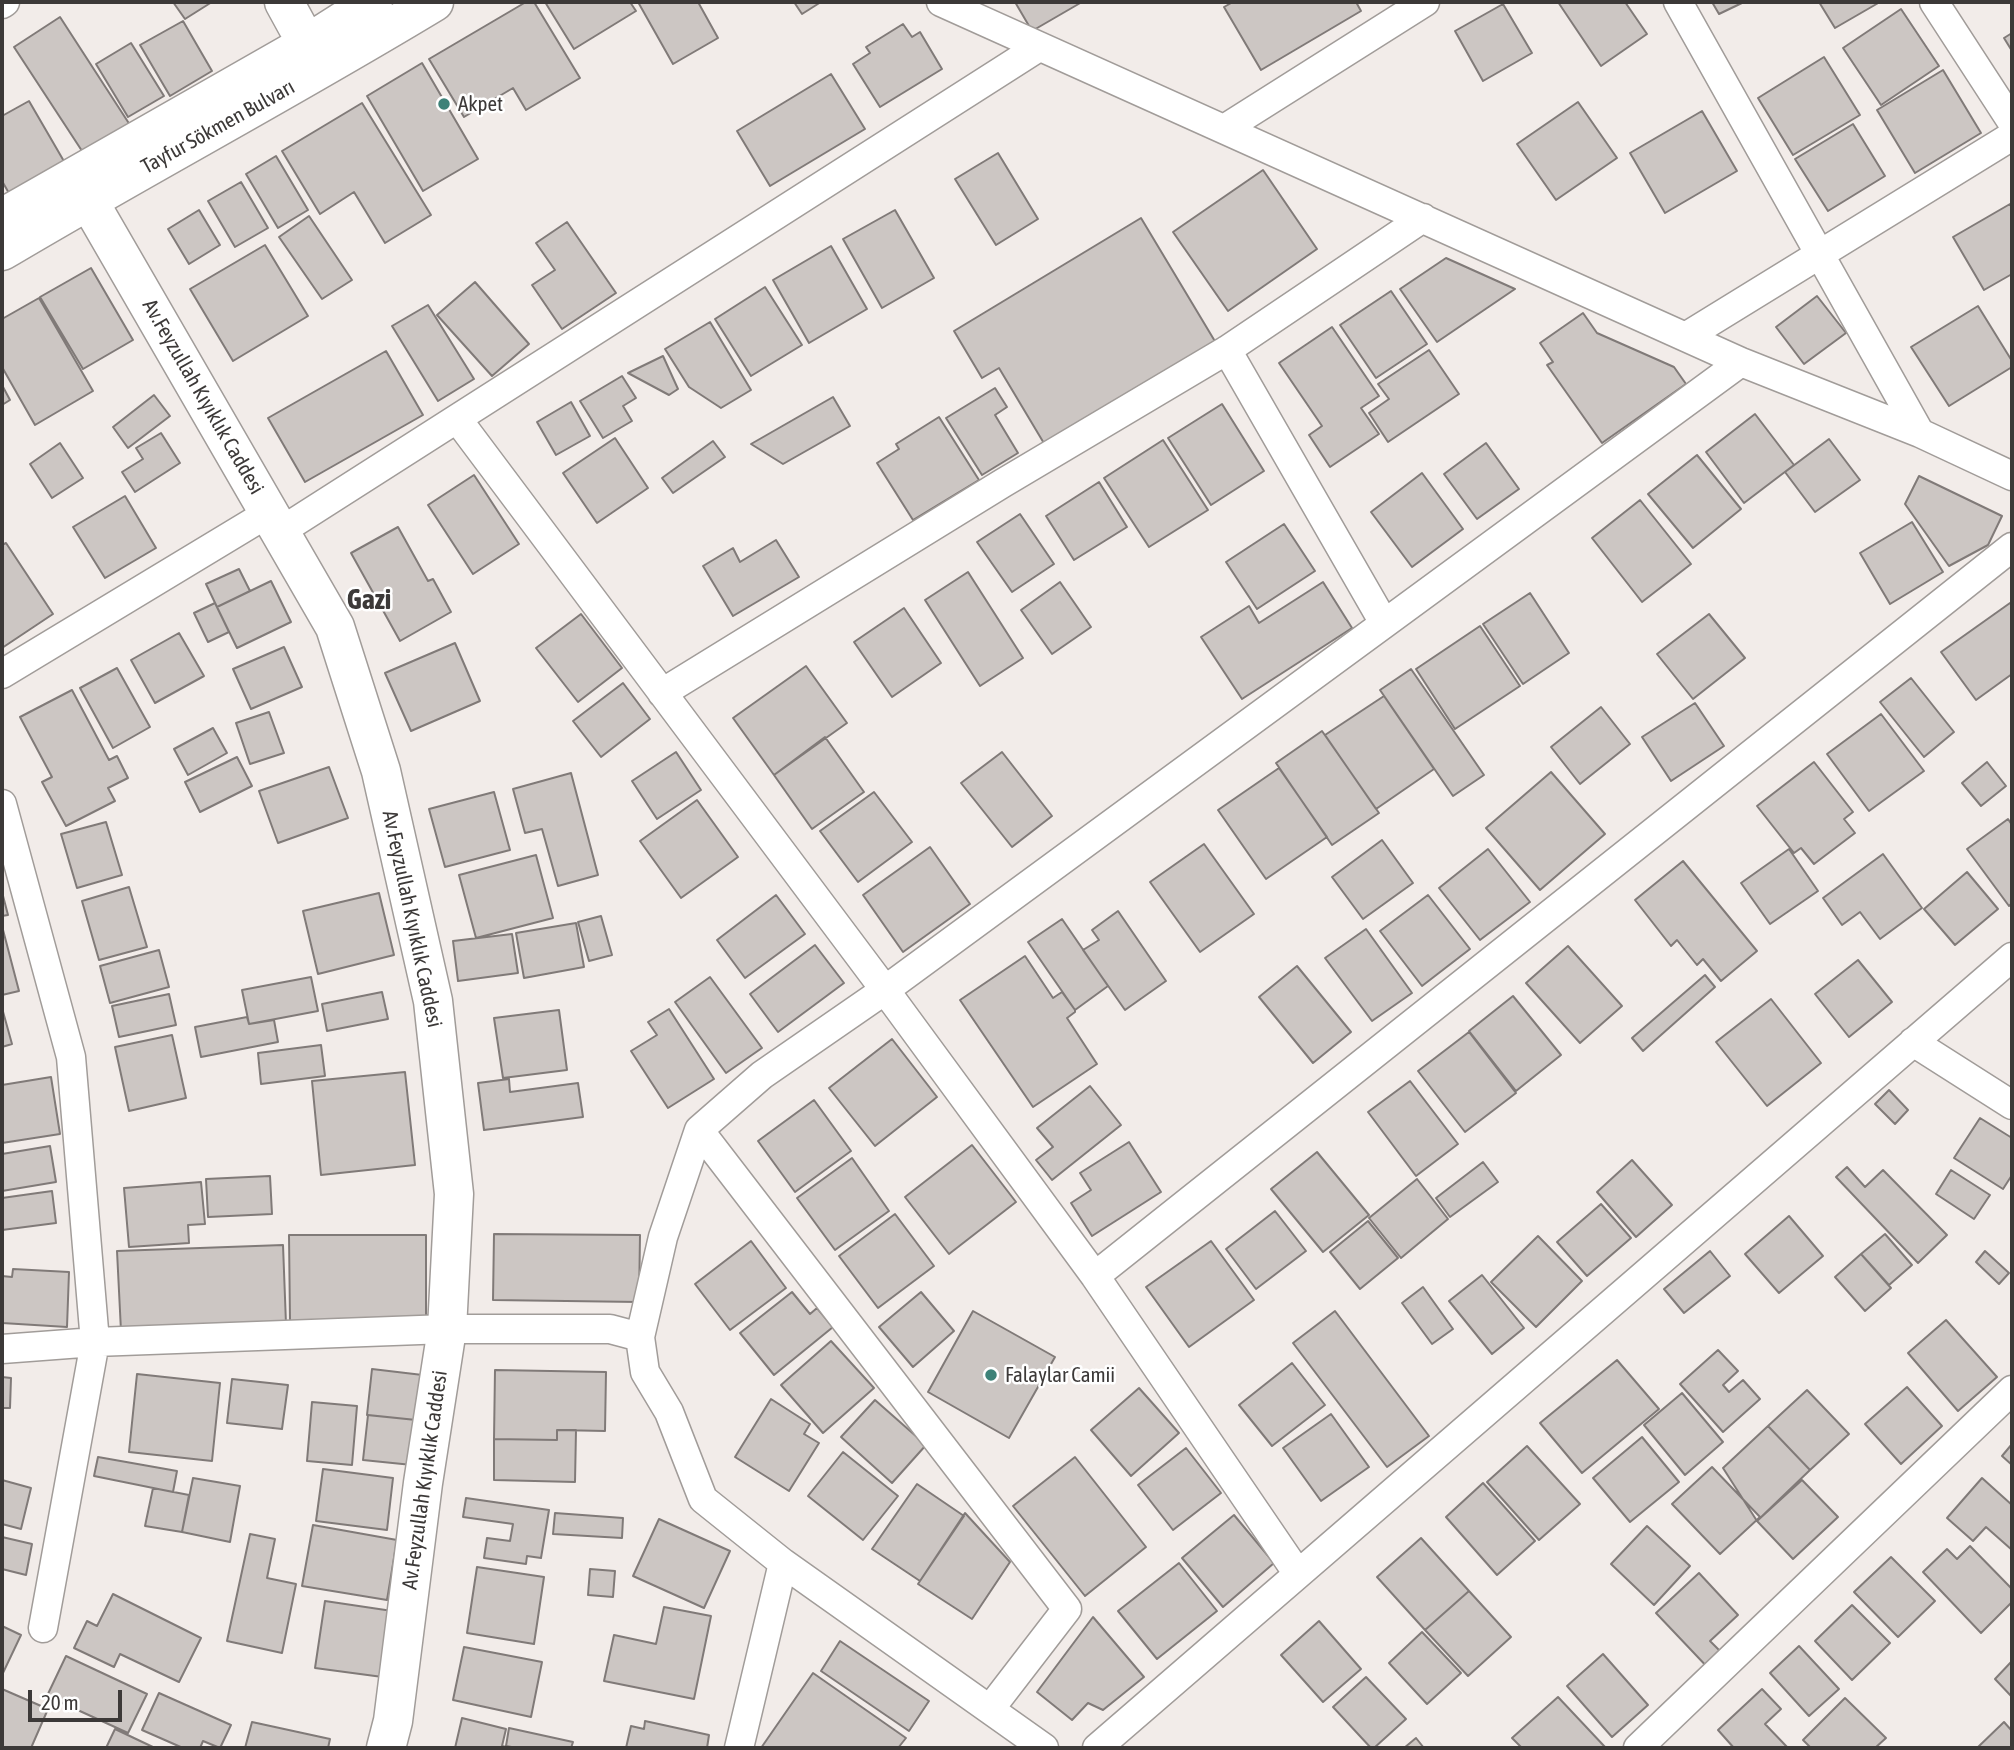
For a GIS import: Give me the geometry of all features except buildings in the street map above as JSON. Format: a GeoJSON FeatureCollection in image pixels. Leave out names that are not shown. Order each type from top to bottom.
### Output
{"type":"FeatureCollection","features":[{"type":"Feature","properties":{"kind":"street"},"geometry":{"type":"LineString","coordinates":[[284,2],[307,44]]}},
{"type":"Feature","properties":{"kind":"street","name":"Tayfur Sökmen Bulvarı"},"geometry":{"type":"LineString","coordinates":[[2,218],[307,44],[373,2]]}},
{"type":"Feature","properties":{"kind":"street","name":"Tayfur Sökmen Bulvarı"},"geometry":{"type":"LineString","coordinates":[[2,251],[88,200],[326,68],[434,2]]}},
{"type":"Feature","properties":{"kind":"street"},"geometry":{"type":"LineString","coordinates":[[941,2],[1741,362],[1920,433],[2012,475]]}},
{"type":"Feature","properties":{"kind":"street"},"geometry":{"type":"LineString","coordinates":[[1224,129],[1425,2]]}},
{"type":"Feature","properties":{"kind":"street"},"geometry":{"type":"LineString","coordinates":[[1678,2],[1920,433]]}},
{"type":"Feature","properties":{"kind":"street"},"geometry":{"type":"LineString","coordinates":[[1934,2],[2012,122]]}},
{"type":"Feature","properties":{"kind":"street"},"geometry":{"type":"LineString","coordinates":[[2,674],[458,419],[1039,47]]}},
{"type":"Feature","properties":{"kind":"street"},"geometry":{"type":"LineString","coordinates":[[1687,336],[2012,136]]}},
{"type":"Feature","properties":{"kind":"street","name":"Av.Feyzullah Kıyıklık Caddesi"},"geometry":{"type":"LineString","coordinates":[[88,200],[335,627],[381,771],[433,1001],[454,1195],[447,1329],[423,1483],[393,1721],[386,1748]]}},
{"type":"Feature","properties":{"kind":"street"},"geometry":{"type":"LineString","coordinates":[[663,693],[1003,483],[1227,350],[1423,218]]}},
{"type":"Feature","properties":{"kind":"street"},"geometry":{"type":"LineString","coordinates":[[1227,350],[1384,623]]}},
{"type":"Feature","properties":{"kind":"street"},"geometry":{"type":"LineString","coordinates":[[1044,1748],[783,1563],[703,1499],[669,1412],[646,1372],[640,1337],[663,1237],[699,1130],[762,1075],[885,990],[1741,362]]}},
{"type":"Feature","properties":{"kind":"street"},"geometry":{"type":"LineString","coordinates":[[458,419],[1095,1276],[1298,1574]]}},
{"type":"Feature","properties":{"kind":"street"},"geometry":{"type":"LineString","coordinates":[[1095,1276],[2012,547]]}},
{"type":"Feature","properties":{"kind":"street"},"geometry":{"type":"LineString","coordinates":[[2,804],[71,1057],[94,1342],[43,1628]]}},
{"type":"Feature","properties":{"kind":"street"},"geometry":{"type":"LineString","coordinates":[[1097,1748],[2012,957]]}},
{"type":"Feature","properties":{"kind":"street"},"geometry":{"type":"LineString","coordinates":[[1913,1042],[2012,1105]]}},
{"type":"Feature","properties":{"kind":"street"},"geometry":{"type":"LineString","coordinates":[[699,1130],[1067,1609],[990,1709]]}},
{"type":"Feature","properties":{"kind":"street"},"geometry":{"type":"LineString","coordinates":[[2,1349],[94,1342],[447,1329],[610,1329],[640,1337]]}},
{"type":"Feature","properties":{"kind":"street"},"geometry":{"type":"LineString","coordinates":[[1638,1748],[2012,1390]]}},
{"type":"Feature","properties":{"kind":"street"},"geometry":{"type":"LineString","coordinates":[[739,1748],[783,1563]]}},
{"type":"Feature","properties":{"kind":"place","name":"Akpet"},"geometry":{"type":"Point","coordinates":[444,104]}},
{"type":"Feature","properties":{"kind":"place","name":"Falaylar Camii"},"geometry":{"type":"Point","coordinates":[991,1375]}},
{"type":"Feature","properties":{"kind":"district","name":"Gazi"},"geometry":{"type":"Point","coordinates":[369,600]}}]}
